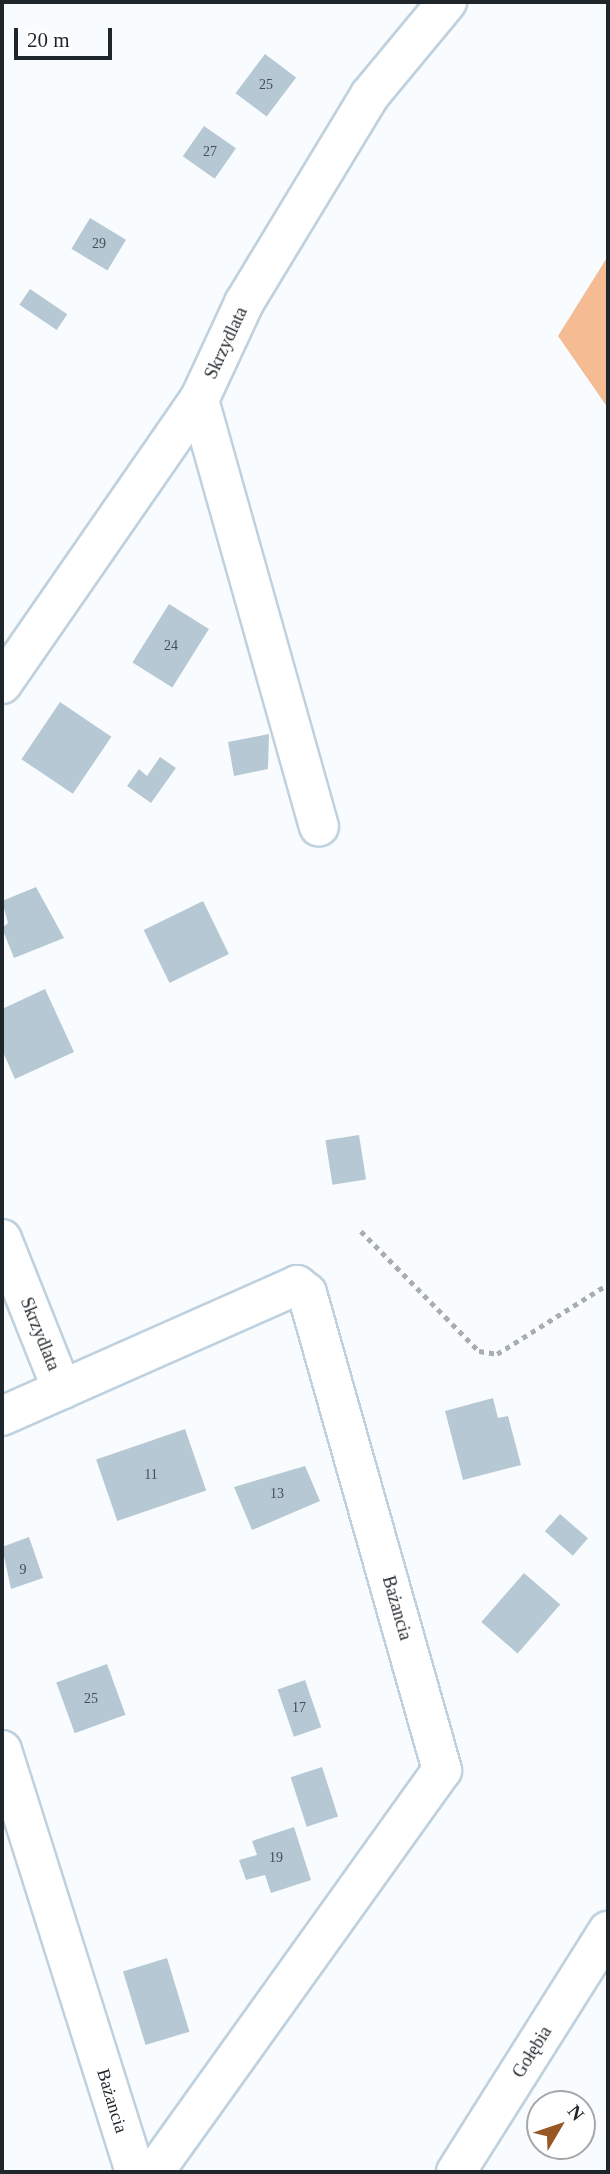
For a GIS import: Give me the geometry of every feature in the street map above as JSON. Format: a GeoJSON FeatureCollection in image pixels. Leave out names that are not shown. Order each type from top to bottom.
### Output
{"type":"FeatureCollection","features":[{"type":"Feature","properties":{"kind":"street","name":"Skrzydlata"},"geometry":{"type":"LineString","coordinates":[[2,684],[199,400],[244,303],[370,95],[447,2]]}},
{"type":"Feature","properties":{"kind":"street"},"geometry":{"type":"LineString","coordinates":[[199,400],[319,826]]}},
{"type":"Feature","properties":{"kind":"street","name":"Skrzydlata"},"geometry":{"type":"LineString","coordinates":[[2,1239],[62,1390]]}},
{"type":"Feature","properties":{"kind":"street","name":"Bażancia"},"geometry":{"type":"LineString","coordinates":[[2,1416],[297,1285],[307,1293],[442,1770],[154,2172]]}},
{"type":"Feature","properties":{"kind":"street","name":"Bażancia"},"geometry":{"type":"LineString","coordinates":[[2,1750],[135,2172]]}},
{"type":"Feature","properties":{"kind":"street","name":"Gołębia"},"geometry":{"type":"LineString","coordinates":[[456,2172],[608,1931]]}},
{"type":"Feature","properties":{"kind":"path"},"geometry":{"type":"LineString","coordinates":[[361,1231],[478,1351],[497,1354],[608,1284]]}},
{"type":"Feature","properties":{"kind":"shaded area"},"geometry":{"type":"Polygon","coordinates":[[[608,256],[608,408],[558,336],[608,256]]]}},
{"type":"Feature","properties":{"kind":"building"},"geometry":{"type":"Polygon","coordinates":[[[265,54],[296,77],[267,117],[236,93],[265,54]]]}},
{"type":"Feature","properties":{"kind":"building"},"geometry":{"type":"Polygon","coordinates":[[[204,126],[236,148],[215,179],[183,156],[204,126]]]}},
{"type":"Feature","properties":{"kind":"building"},"geometry":{"type":"Polygon","coordinates":[[[90,218],[126,240],[107,270],[71,249],[90,218]]]}},
{"type":"Feature","properties":{"kind":"building"},"geometry":{"type":"Polygon","coordinates":[[[30,289],[67,314],[57,330],[19,305],[30,289]]]}},
{"type":"Feature","properties":{"kind":"building"},"geometry":{"type":"Polygon","coordinates":[[[169,604],[209,629],[172,687],[132,663],[169,604]]]}},
{"type":"Feature","properties":{"kind":"building"},"geometry":{"type":"Polygon","coordinates":[[[60,702],[111,737],[73,794],[21,759],[60,702]]]}},
{"type":"Feature","properties":{"kind":"building"},"geometry":{"type":"Polygon","coordinates":[[[269,734],[268,769],[234,776],[228,742],[269,734]]]}},
{"type":"Feature","properties":{"kind":"building"},"geometry":{"type":"Polygon","coordinates":[[[160,757],[176,768],[151,803],[127,786],[139,769],[147,776],[160,757]]]}},
{"type":"Feature","properties":{"kind":"building"},"geometry":{"type":"Polygon","coordinates":[[[36,887],[64,938],[14,958],[2,928],[8,923],[2,901],[36,887]]]}},
{"type":"Feature","properties":{"kind":"building"},"geometry":{"type":"Polygon","coordinates":[[[203,901],[229,954],[170,983],[144,930],[203,901]]]}},
{"type":"Feature","properties":{"kind":"building"},"geometry":{"type":"Polygon","coordinates":[[[45,989],[74,1052],[15,1079],[2,1050],[2,1009],[45,989]]]}},
{"type":"Feature","properties":{"kind":"building"},"geometry":{"type":"Polygon","coordinates":[[[359,1135],[366,1179],[332,1185],[325,1140],[359,1135]]]}},
{"type":"Feature","properties":{"kind":"building"},"geometry":{"type":"Polygon","coordinates":[[[493,1398],[498,1418],[508,1416],[521,1465],[463,1480],[445,1411],[493,1398]]]}},
{"type":"Feature","properties":{"kind":"building"},"geometry":{"type":"Polygon","coordinates":[[[185,1429],[206,1490],[117,1521],[96,1460],[185,1429]]]}},
{"type":"Feature","properties":{"kind":"building"},"geometry":{"type":"Polygon","coordinates":[[[305,1466],[320,1501],[252,1530],[234,1487],[305,1466]]]}},
{"type":"Feature","properties":{"kind":"building"},"geometry":{"type":"Polygon","coordinates":[[[560,1514],[588,1538],[573,1556],[545,1531],[560,1514]]]}},
{"type":"Feature","properties":{"kind":"building"},"geometry":{"type":"Polygon","coordinates":[[[29,1537],[43,1578],[11,1589],[2,1547],[29,1537]]]}},
{"type":"Feature","properties":{"kind":"building"},"geometry":{"type":"Polygon","coordinates":[[[524,1573],[560,1604],[518,1654],[481,1622],[524,1573]]]}},
{"type":"Feature","properties":{"kind":"building"},"geometry":{"type":"Polygon","coordinates":[[[107,1664],[125,1715],[75,1733],[56,1682],[107,1664]]]}},
{"type":"Feature","properties":{"kind":"building"},"geometry":{"type":"Polygon","coordinates":[[[305,1680],[321,1727],[294,1737],[278,1689],[305,1680]]]}},
{"type":"Feature","properties":{"kind":"building"},"geometry":{"type":"Polygon","coordinates":[[[322,1767],[338,1816],[307,1827],[291,1777],[322,1767]]]}},
{"type":"Feature","properties":{"kind":"building"},"geometry":{"type":"Polygon","coordinates":[[[294,1827],[311,1880],[271,1893],[265,1875],[246,1880],[239,1860],[257,1855],[252,1841],[294,1827]]]}},
{"type":"Feature","properties":{"kind":"building"},"geometry":{"type":"Polygon","coordinates":[[[167,1958],[190,2032],[146,2045],[123,1971],[167,1958]]]}}]}
